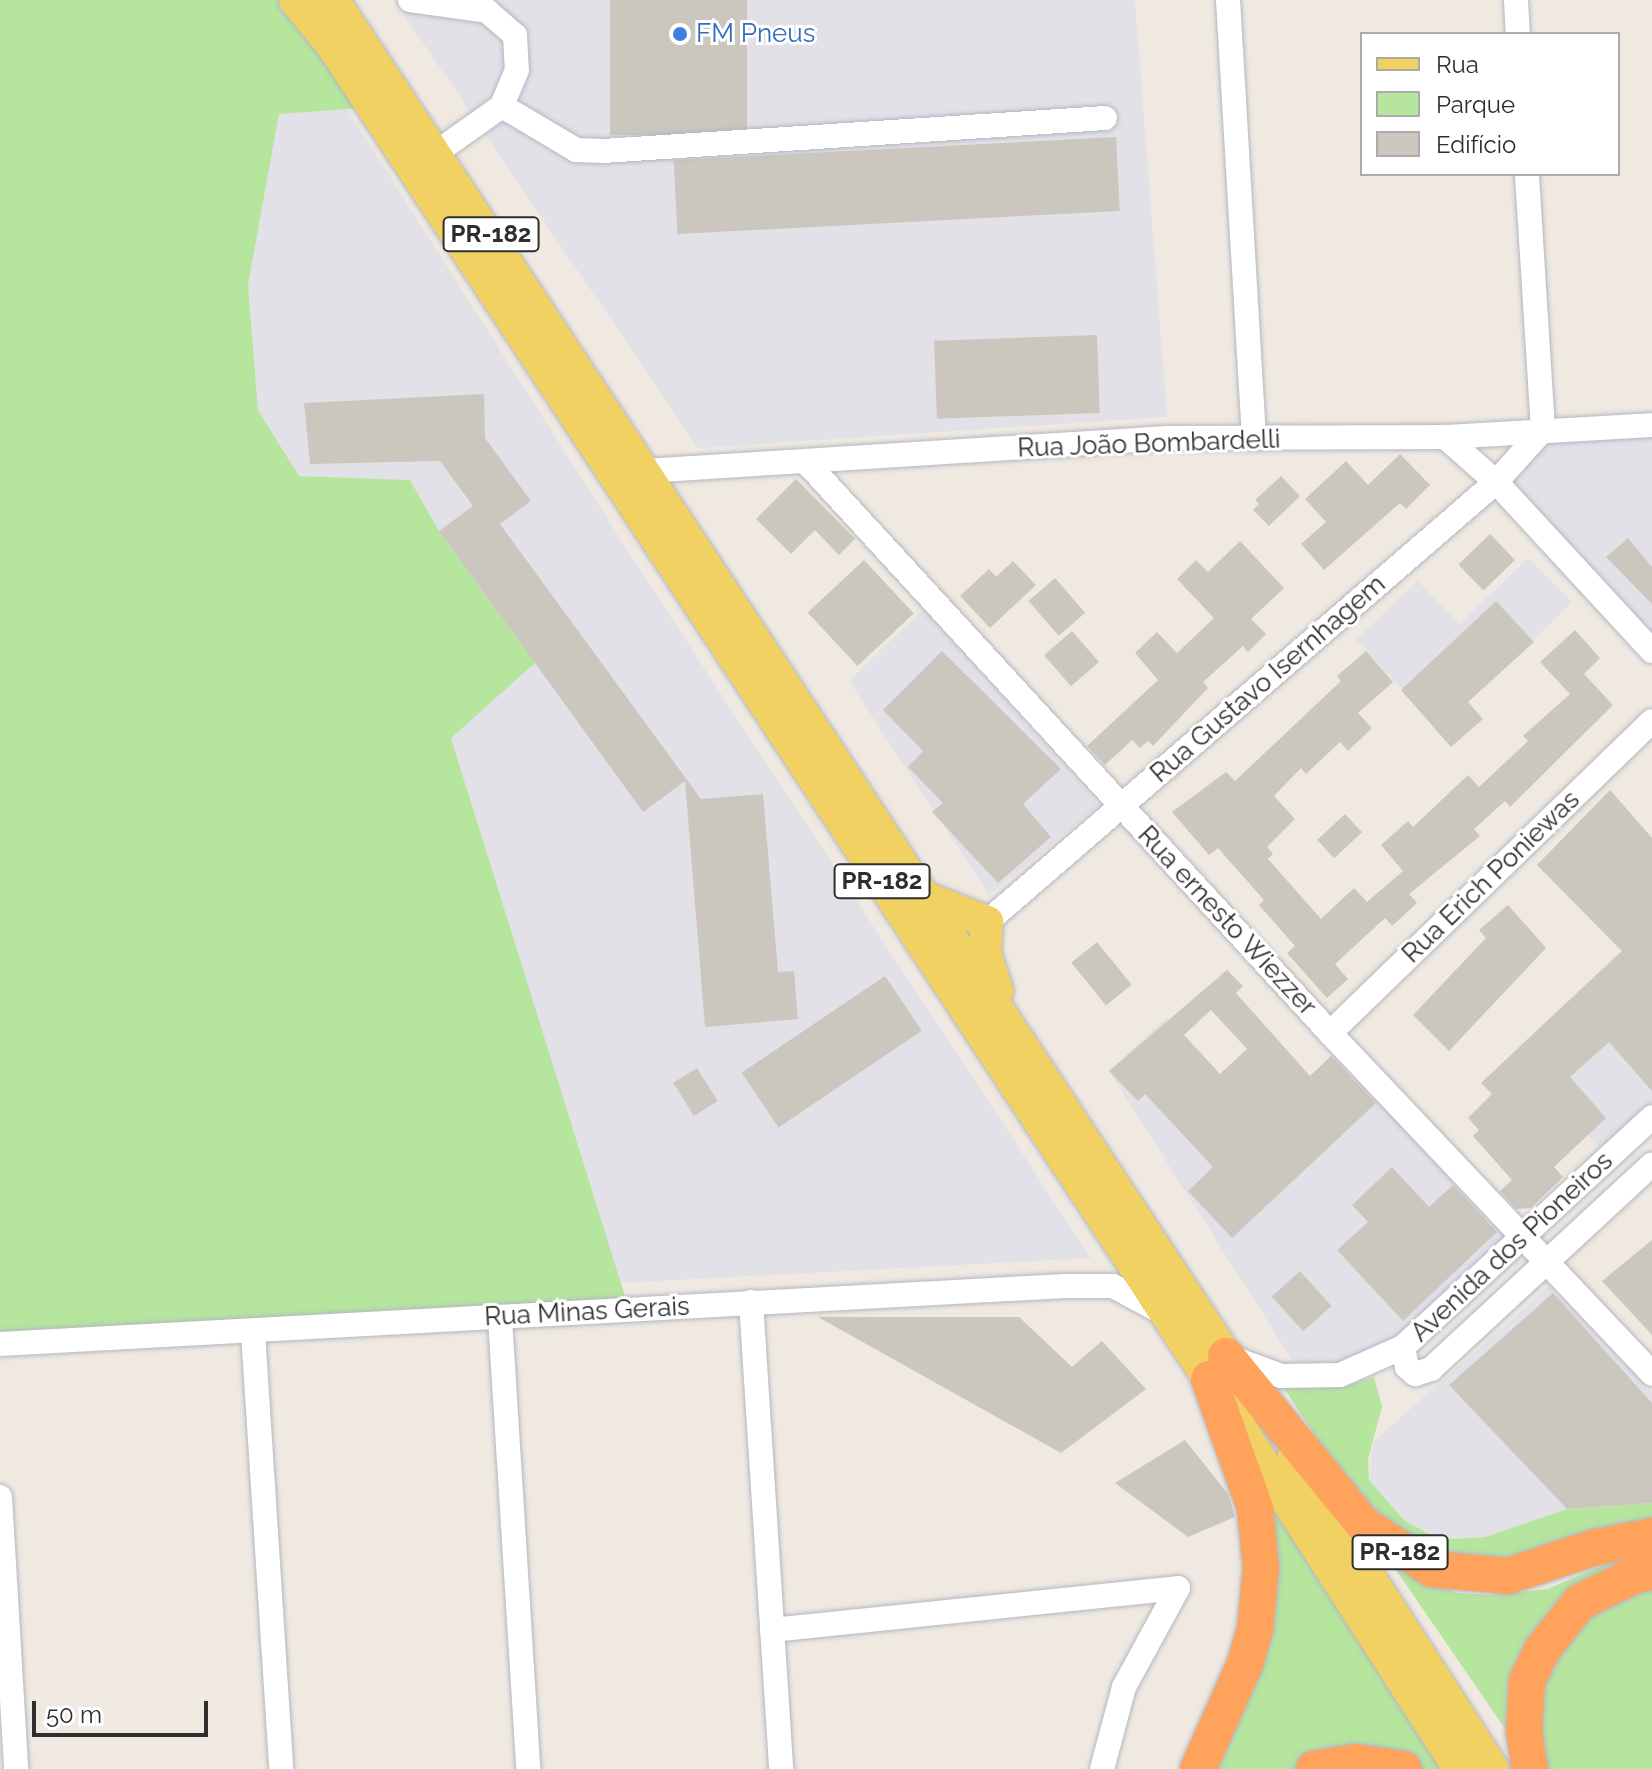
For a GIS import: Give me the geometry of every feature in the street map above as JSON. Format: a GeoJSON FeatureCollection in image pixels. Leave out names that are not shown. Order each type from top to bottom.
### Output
{"type":"FeatureCollection","features":[{"type":"Feature","properties":{"kind":"highway","name":"PR-182"},"geometry":{"type":"LineString","coordinates":[[1218,1367],[1364,1525],[1432,1569],[1508,1576],[1593,1548],[1652,1536]]}},
{"type":"Feature","properties":{"kind":"highway"},"geometry":{"type":"LineString","coordinates":[[1198,1769],[1245,1664],[1255,1630],[1261,1568],[1255,1508],[1218,1367]]}},
{"type":"Feature","properties":{"kind":"highway"},"geometry":{"type":"LineString","coordinates":[[1530,1769],[1524,1733],[1527,1681],[1542,1650],[1580,1602],[1635,1575],[1652,1572]]}},
{"type":"Feature","properties":{"kind":"highway"},"geometry":{"type":"LineString","coordinates":[[1314,1769],[1355,1762],[1403,1769]]}},
{"type":"Feature","properties":{"kind":"main road","name":"PR-182"},"geometry":{"type":"LineString","coordinates":[[295,0],[332,45],[1168,1315],[1218,1367]]}},
{"type":"Feature","properties":{"kind":"main road","name":"PR-182"},"geometry":{"type":"LineString","coordinates":[[339,1],[1010,1028],[1459,1769]]}},
{"type":"Feature","properties":{"kind":"main road"},"geometry":{"type":"LineString","coordinates":[[924,897],[987,922],[985,953],[1010,1028]]}},
{"type":"Feature","properties":{"kind":"main road"},"geometry":{"type":"LineString","coordinates":[[1218,1367],[1493,1769]]}},
{"type":"Feature","properties":{"kind":"street"},"geometry":{"type":"LineString","coordinates":[[410,0],[487,11],[515,35],[517,70],[502,106],[437,152]]}},
{"type":"Feature","properties":{"kind":"street"},"geometry":{"type":"LineString","coordinates":[[1228,0],[1254,438]]}},
{"type":"Feature","properties":{"kind":"street"},"geometry":{"type":"LineString","coordinates":[[1516,0],[1518,32]]}},
{"type":"Feature","properties":{"kind":"street"},"geometry":{"type":"LineString","coordinates":[[502,106],[576,150],[603,151],[1105,118]]}},
{"type":"Feature","properties":{"kind":"street"},"geometry":{"type":"LineString","coordinates":[[1527,176],[1543,430]]}},
{"type":"Feature","properties":{"kind":"street","name":"Rua João Bombardelli"},"geometry":{"type":"LineString","coordinates":[[645,471],[1168,438],[1445,437],[1652,425]]}},
{"type":"Feature","properties":{"kind":"street","name":"Rua Gustavo Isernhagem"},"geometry":{"type":"LineString","coordinates":[[987,922],[1496,482],[1543,430]]}},
{"type":"Feature","properties":{"kind":"street"},"geometry":{"type":"LineString","coordinates":[[1445,437],[1496,482],[1652,651]]}},
{"type":"Feature","properties":{"kind":"street","name":"Rua ernesto Wiezzer"},"geometry":{"type":"LineString","coordinates":[[807,463],[1330,1033],[1652,1374]]}},
{"type":"Feature","properties":{"kind":"street","name":"Rua Erich Poniewas"},"geometry":{"type":"LineString","coordinates":[[1330,1033],[1652,721]]}},
{"type":"Feature","properties":{"kind":"street","name":"Avenida dos Pioneiros"},"geometry":{"type":"LineString","coordinates":[[1218,1367],[1281,1376],[1340,1375],[1403,1347],[1652,1117]]}},
{"type":"Feature","properties":{"kind":"street"},"geometry":{"type":"LineString","coordinates":[[1403,1347],[1407,1367],[1422,1374],[1652,1164]]}},
{"type":"Feature","properties":{"kind":"street","name":"Rua Minas Gerais"},"geometry":{"type":"LineString","coordinates":[[0,1344],[500,1319],[751,1302],[1113,1286],[1168,1315]]}},
{"type":"Feature","properties":{"kind":"street"},"geometry":{"type":"LineString","coordinates":[[751,1302],[781,1769]]}},
{"type":"Feature","properties":{"kind":"street"},"geometry":{"type":"LineString","coordinates":[[500,1319],[528,1769]]}},
{"type":"Feature","properties":{"kind":"street"},"geometry":{"type":"LineString","coordinates":[[253,1332],[281,1769]]}},
{"type":"Feature","properties":{"kind":"street"},"geometry":{"type":"LineString","coordinates":[[0,1497],[16,1769]]}},
{"type":"Feature","properties":{"kind":"street"},"geometry":{"type":"LineString","coordinates":[[772,1630],[1178,1588],[1124,1687],[1102,1769]]}},
{"type":"Feature","properties":{"kind":"shaded area"},"geometry":{"type":"Polygon","coordinates":[[[394,0],[1135,0],[1167,417],[698,448],[394,0]]]}},
{"type":"Feature","properties":{"kind":"shaded area"},"geometry":{"type":"Polygon","coordinates":[[[347,109],[645,578],[1091,1258],[620,1283],[451,737],[534,663],[439,531],[410,480],[299,476],[258,410],[248,285],[279,114],[347,109]]]}},
{"type":"Feature","properties":{"kind":"shaded area"},"geometry":{"type":"Polygon","coordinates":[[[1652,437],[1652,634],[1512,481],[1547,442],[1652,437]]]}},
{"type":"Feature","properties":{"kind":"shaded area"},"geometry":{"type":"Polygon","coordinates":[[[1529,558],[1572,603],[1439,729],[1356,640],[1418,581],[1459,624],[1529,558]]]}},
{"type":"Feature","properties":{"kind":"shaded area"},"geometry":{"type":"Polygon","coordinates":[[[923,609],[1100,805],[989,895],[849,681],[923,609]]]}},
{"type":"Feature","properties":{"kind":"shaded area"},"geometry":{"type":"Polygon","coordinates":[[[1610,790],[1652,838],[1652,1102],[1599,1148],[1515,1050],[1621,951],[1537,865],[1610,790]]]}},
{"type":"Feature","properties":{"kind":"shaded area"},"geometry":{"type":"Polygon","coordinates":[[[1167,1017],[1261,1121],[1334,1054],[1507,1238],[1400,1338],[1337,1366],[1294,1363],[1109,1071],[1167,1017]]]}},
{"type":"Feature","properties":{"kind":"shaded area"},"geometry":{"type":"Polygon","coordinates":[[[1549,1286],[1652,1393],[1652,1503],[1567,1509],[1485,1537],[1454,1539],[1429,1534],[1404,1520],[1369,1480],[1373,1442],[1549,1286]]]}},
{"type":"Feature","properties":{"kind":"green space"},"geometry":{"type":"Polygon","coordinates":[[[0,0],[283,0],[362,108],[279,114],[248,285],[258,410],[299,476],[410,480],[439,531],[535,663],[451,738],[629,1309],[0,1333],[0,0]]]}},
{"type":"Feature","properties":{"kind":"green space"},"geometry":{"type":"Polygon","coordinates":[[[1374,1377],[1382,1407],[1368,1459],[1369,1480],[1404,1520],[1429,1534],[1454,1539],[1485,1537],[1567,1509],[1652,1503],[1652,1524],[1532,1560],[1454,1563],[1356,1498],[1282,1385],[1337,1388],[1374,1377]]]}},
{"type":"Feature","properties":{"kind":"green space"},"geometry":{"type":"Polygon","coordinates":[[[1216,1393],[1457,1769],[1201,1769],[1262,1604],[1216,1393]]]}},
{"type":"Feature","properties":{"kind":"green space"},"geometry":{"type":"Polygon","coordinates":[[[1383,1551],[1422,1579],[1458,1593],[1490,1595],[1548,1589],[1612,1561],[1652,1552],[1652,1561],[1582,1583],[1554,1604],[1540,1625],[1508,1733],[1383,1551]]]}},
{"type":"Feature","properties":{"kind":"green space"},"geometry":{"type":"Polygon","coordinates":[[[1652,1586],[1652,1769],[1544,1769],[1538,1694],[1554,1654],[1604,1602],[1652,1586]]]}},
{"type":"Feature","properties":{"kind":"building"},"geometry":{"type":"Polygon","coordinates":[[[610,0],[747,0],[747,135],[610,135],[610,0]]]}},
{"type":"Feature","properties":{"kind":"building"},"geometry":{"type":"Polygon","coordinates":[[[1116,137],[1120,211],[677,234],[674,160],[1116,137]]]}},
{"type":"Feature","properties":{"kind":"building"},"geometry":{"type":"Polygon","coordinates":[[[1097,335],[1100,413],[937,419],[934,341],[1097,335]]]}},
{"type":"Feature","properties":{"kind":"building"},"geometry":{"type":"Polygon","coordinates":[[[484,394],[485,438],[531,501],[500,524],[701,799],[763,794],[778,972],[794,971],[798,1019],[705,1027],[685,781],[643,812],[439,531],[473,506],[440,461],[310,464],[304,403],[484,394]]]}},
{"type":"Feature","properties":{"kind":"building"},"geometry":{"type":"Polygon","coordinates":[[[1400,454],[1430,485],[1406,509],[1400,503],[1324,570],[1301,544],[1326,522],[1305,499],[1346,461],[1368,485],[1400,454]]]}},
{"type":"Feature","properties":{"kind":"building"},"geometry":{"type":"Polygon","coordinates":[[[1281,476],[1300,496],[1269,526],[1253,510],[1259,504],[1255,500],[1281,476]]]}},
{"type":"Feature","properties":{"kind":"building"},"geometry":{"type":"Polygon","coordinates":[[[796,479],[855,539],[839,555],[815,530],[791,554],[756,519],[796,479]]]}},
{"type":"Feature","properties":{"kind":"building"},"geometry":{"type":"Polygon","coordinates":[[[1490,534],[1515,560],[1483,590],[1458,565],[1490,534]]]}},
{"type":"Feature","properties":{"kind":"building"},"geometry":{"type":"Polygon","coordinates":[[[1628,538],[1652,567],[1652,604],[1606,557],[1628,538]]]}},
{"type":"Feature","properties":{"kind":"building"},"geometry":{"type":"Polygon","coordinates":[[[1240,541],[1284,588],[1251,619],[1266,634],[1248,652],[1243,646],[1203,682],[1208,688],[1153,746],[1148,741],[1140,748],[1132,740],[1105,765],[1087,746],[1158,680],[1135,653],[1157,632],[1177,653],[1214,618],[1177,579],[1196,560],[1208,572],[1240,541]]]}},
{"type":"Feature","properties":{"kind":"building"},"geometry":{"type":"Polygon","coordinates":[[[864,560],[914,613],[857,666],[808,613],[864,560]]]}},
{"type":"Feature","properties":{"kind":"building"},"geometry":{"type":"Polygon","coordinates":[[[1013,561],[1036,585],[990,628],[960,596],[989,569],[996,577],[1013,561]]]}},
{"type":"Feature","properties":{"kind":"building"},"geometry":{"type":"Polygon","coordinates":[[[1055,578],[1085,613],[1059,636],[1029,601],[1055,578]]]}},
{"type":"Feature","properties":{"kind":"building"},"geometry":{"type":"Polygon","coordinates":[[[1496,601],[1534,642],[1468,702],[1483,719],[1451,747],[1401,690],[1496,601]]]}},
{"type":"Feature","properties":{"kind":"building"},"geometry":{"type":"Polygon","coordinates":[[[1575,630],[1600,658],[1584,674],[1613,705],[1510,807],[1505,801],[1474,829],[1480,836],[1409,894],[1417,903],[1392,926],[1385,918],[1335,964],[1348,979],[1327,998],[1287,953],[1295,946],[1259,905],[1264,900],[1218,848],[1209,855],[1172,812],[1226,772],[1235,781],[1341,681],[1337,676],[1366,651],[1393,682],[1358,713],[1372,728],[1348,751],[1340,742],[1306,774],[1301,768],[1274,796],[1295,819],[1267,847],[1273,854],[1268,859],[1321,919],[1354,888],[1367,902],[1403,871],[1381,845],[1408,821],[1413,827],[1468,775],[1479,787],[1528,741],[1523,736],[1570,694],[1540,662],[1575,630]]]}},
{"type":"Feature","properties":{"kind":"building"},"geometry":{"type":"Polygon","coordinates":[[[1072,631],[1099,662],[1071,686],[1044,655],[1072,631]]]}},
{"type":"Feature","properties":{"kind":"building"},"geometry":{"type":"Polygon","coordinates":[[[942,651],[1061,769],[1023,804],[1051,837],[998,883],[932,812],[943,803],[908,767],[923,751],[883,710],[942,651]]]}},
{"type":"Feature","properties":{"kind":"building"},"geometry":{"type":"Polygon","coordinates":[[[1610,790],[1652,838],[1652,1091],[1609,1042],[1570,1077],[1606,1118],[1554,1167],[1563,1177],[1531,1208],[1516,1209],[1500,1191],[1512,1180],[1473,1136],[1479,1130],[1468,1118],[1492,1094],[1481,1083],[1622,951],[1537,865],[1610,790]]]}},
{"type":"Feature","properties":{"kind":"building"},"geometry":{"type":"Polygon","coordinates":[[[1345,814],[1362,832],[1334,858],[1317,840],[1345,814]]]}},
{"type":"Feature","properties":{"kind":"building"},"geometry":{"type":"Polygon","coordinates":[[[1508,905],[1546,948],[1449,1051],[1413,1015],[1486,938],[1479,930],[1508,905]]]}},
{"type":"Feature","properties":{"kind":"building"},"geometry":{"type":"Polygon","coordinates":[[[1097,942],[1132,985],[1106,1006],[1071,963],[1097,942]]]}},
{"type":"Feature","properties":{"kind":"building"},"geometry":{"type":"Polygon","coordinates":[[[1227,970],[1243,986],[1236,993],[1310,1076],[1331,1056],[1376,1103],[1232,1238],[1188,1191],[1213,1167],[1145,1094],[1138,1101],[1109,1071],[1227,970]],[[1211,1010],[1184,1035],[1220,1074],[1247,1049],[1211,1010]]]}},
{"type":"Feature","properties":{"kind":"building"},"geometry":{"type":"Polygon","coordinates":[[[885,976],[922,1031],[778,1127],[742,1073],[885,976]]]}},
{"type":"Feature","properties":{"kind":"building"},"geometry":{"type":"Polygon","coordinates":[[[697,1068],[718,1101],[694,1116],[673,1083],[697,1068]]]}},
{"type":"Feature","properties":{"kind":"building"},"geometry":{"type":"Polygon","coordinates":[[[1392,1167],[1429,1207],[1453,1185],[1497,1232],[1403,1321],[1337,1250],[1368,1222],[1352,1205],[1392,1167]]]}},
{"type":"Feature","properties":{"kind":"building"},"geometry":{"type":"Polygon","coordinates":[[[1652,1240],[1652,1335],[1602,1281],[1652,1240]]]}},
{"type":"Feature","properties":{"kind":"building"},"geometry":{"type":"Polygon","coordinates":[[[1300,1271],[1331,1306],[1303,1331],[1272,1296],[1300,1271]]]}},
{"type":"Feature","properties":{"kind":"building"},"geometry":{"type":"Polygon","coordinates":[[[1553,1293],[1652,1403],[1652,1503],[1567,1509],[1449,1385],[1553,1293]]]}},
{"type":"Feature","properties":{"kind":"building"},"geometry":{"type":"Polygon","coordinates":[[[818,1317],[1019,1317],[1072,1367],[1102,1341],[1146,1389],[1061,1453],[818,1317]]]}},
{"type":"Feature","properties":{"kind":"building"},"geometry":{"type":"Polygon","coordinates":[[[1185,1440],[1228,1494],[1235,1517],[1188,1537],[1115,1483],[1185,1440]]]}},
{"type":"Feature","properties":{"kind":"place","name":"FM Pneus"},"geometry":{"type":"Point","coordinates":[680,34]}}]}
